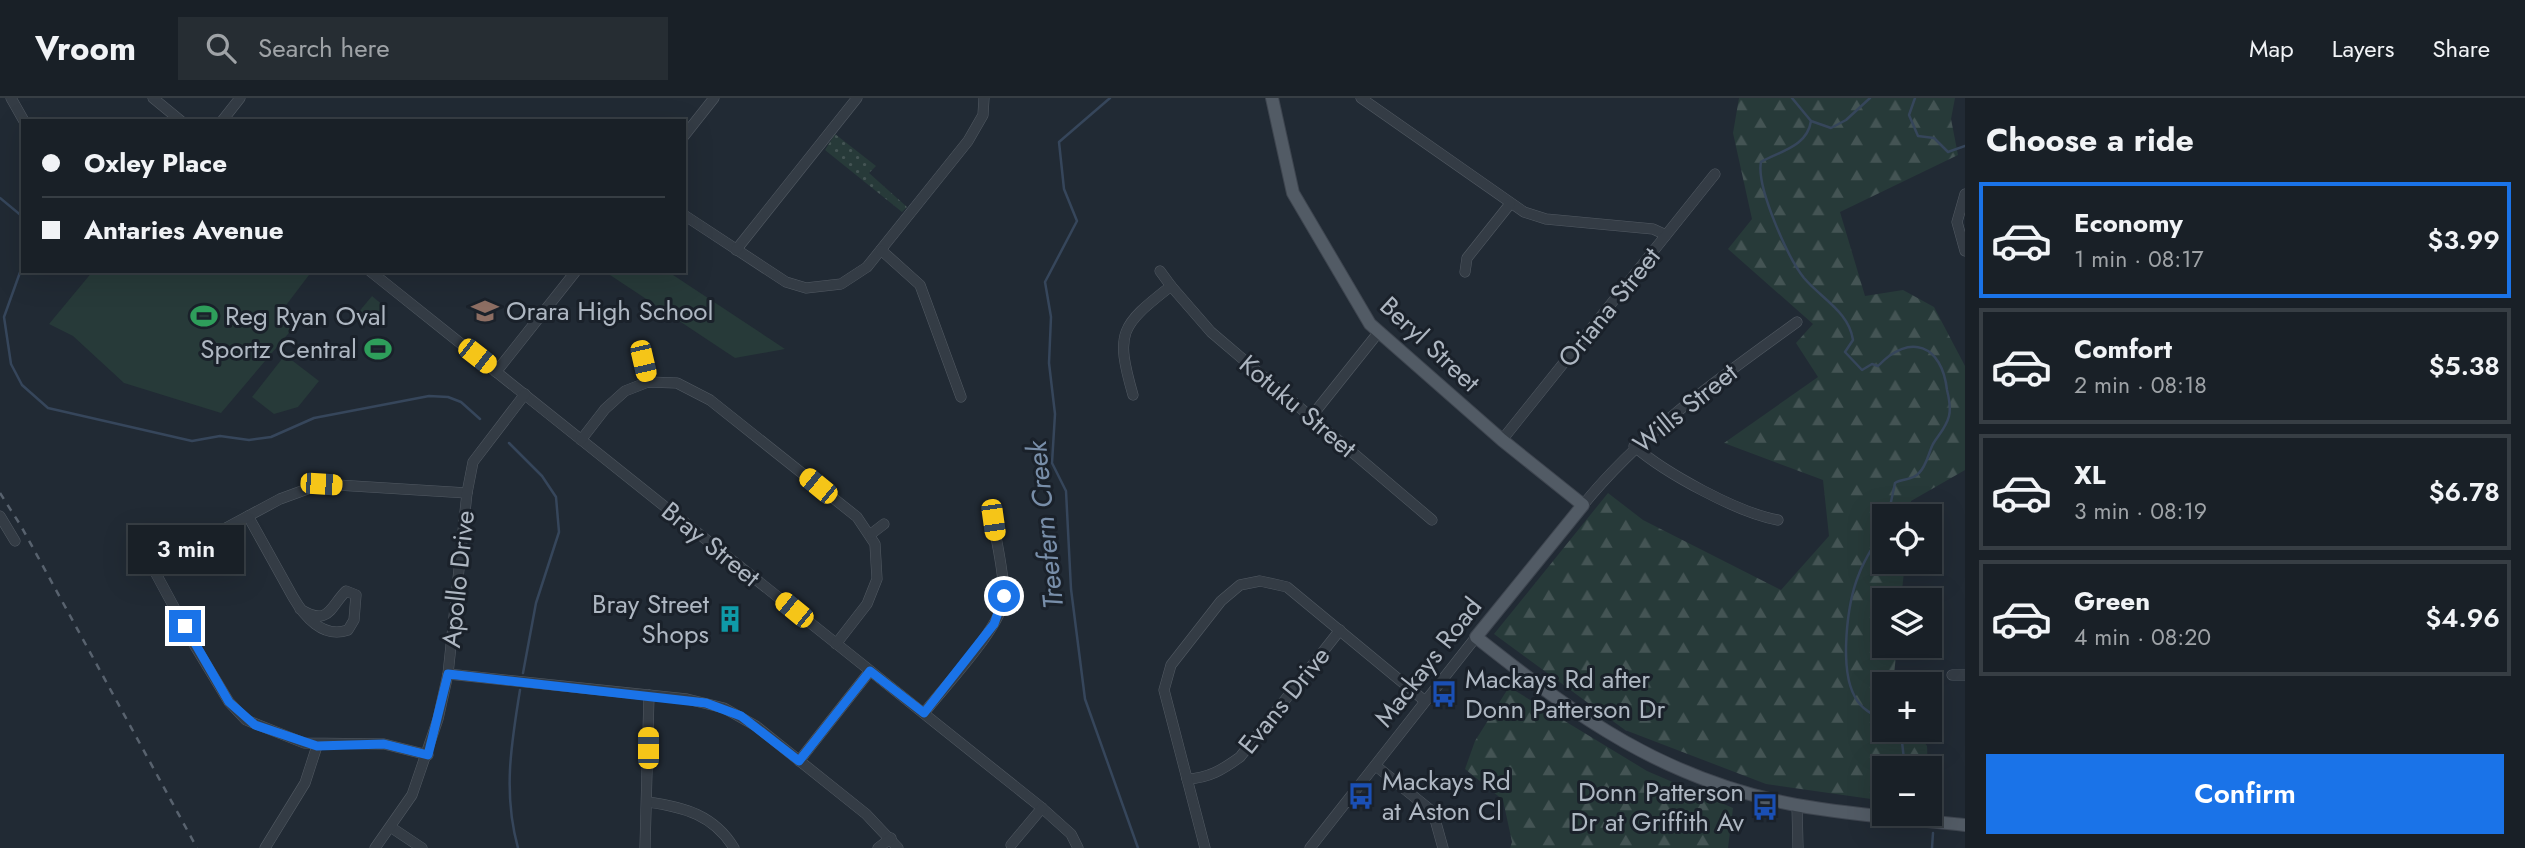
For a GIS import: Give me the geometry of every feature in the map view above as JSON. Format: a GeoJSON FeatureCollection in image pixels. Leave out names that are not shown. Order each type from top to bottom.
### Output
{"type":"FeatureCollection","features":[{"type":"Feature","properties":{"kind":"main road","name":"Beryl Street"},"geometry":{"type":"LineString","coordinates":[[1272,98],[1293,193],[1352,297],[1378,333],[1502,440],[1583,505]]}},
{"type":"Feature","properties":{"kind":"main road","name":"Mackays Road"},"geometry":{"type":"LineString","coordinates":[[1476,637],[1583,505]]}},
{"type":"Feature","properties":{"kind":"main road"},"geometry":{"type":"LineString","coordinates":[[1476,637],[1562,704],[1624,743],[1688,774],[1797,805],[1965,825]]}},
{"type":"Feature","properties":{"kind":"street"},"geometry":{"type":"LineString","coordinates":[[11,98],[23,119]]}},
{"type":"Feature","properties":{"kind":"street"},"geometry":{"type":"LineString","coordinates":[[153,98],[179,119]]}},
{"type":"Feature","properties":{"kind":"street"},"geometry":{"type":"LineString","coordinates":[[224,119],[240,98]]}},
{"type":"Feature","properties":{"kind":"street"},"geometry":{"type":"LineString","coordinates":[[686,133],[714,98]]}},
{"type":"Feature","properties":{"kind":"street"},"geometry":{"type":"LineString","coordinates":[[736,250],[857,98]]}},
{"type":"Feature","properties":{"kind":"street"},"geometry":{"type":"LineString","coordinates":[[686,216],[786,282],[806,288],[825,288],[855,277],[881,250],[973,135],[983,115],[984,98]]}},
{"type":"Feature","properties":{"kind":"street"},"geometry":{"type":"LineString","coordinates":[[1361,98],[1510,204],[1546,219],[1653,229],[1666,235]]}},
{"type":"Feature","properties":{"kind":"street","name":"Oriana Street"},"geometry":{"type":"LineString","coordinates":[[1502,440],[1715,174]]}},
{"type":"Feature","properties":{"kind":"street"},"geometry":{"type":"LineString","coordinates":[[1965,194],[1957,222],[1965,251]]}},
{"type":"Feature","properties":{"kind":"street"},"geometry":{"type":"LineString","coordinates":[[1465,272],[1467,258],[1510,204]]}},
{"type":"Feature","properties":{"kind":"street"},"geometry":{"type":"LineString","coordinates":[[881,250],[920,285],[961,397]]}},
{"type":"Feature","properties":{"kind":"street","name":"Kotuku Street"},"geometry":{"type":"LineString","coordinates":[[1160,271],[1211,332],[1432,520]]}},
{"type":"Feature","properties":{"kind":"street","name":"Bray Street"},"geometry":{"type":"LineString","coordinates":[[372,273],[1042,808],[1071,834],[1077,848]]}},
{"type":"Feature","properties":{"kind":"street"},"geometry":{"type":"LineString","coordinates":[[496,372],[574,273]]}},
{"type":"Feature","properties":{"kind":"street"},"geometry":{"type":"LineString","coordinates":[[1133,395],[1122,353],[1124,335],[1132,319],[1171,286]]}},
{"type":"Feature","properties":{"kind":"street","name":"Wills Street"},"geometry":{"type":"LineString","coordinates":[[1583,505],[1634,446],[1677,410],[1797,321]]}},
{"type":"Feature","properties":{"kind":"street"},"geometry":{"type":"LineString","coordinates":[[1311,416],[1378,333]]}},
{"type":"Feature","properties":{"kind":"street"},"geometry":{"type":"LineString","coordinates":[[643,361],[648,382]]}},
{"type":"Feature","properties":{"kind":"street"},"geometry":{"type":"LineString","coordinates":[[582,440],[614,400],[648,382],[677,383],[699,392],[857,517],[871,534],[878,567],[873,592],[836,644]]}},
{"type":"Feature","properties":{"kind":"street","name":"Apollo Drive"},"geometry":{"type":"LineString","coordinates":[[375,848],[392,828],[412,794],[428,755],[448,674],[467,493],[477,456],[525,394]]}},
{"type":"Feature","properties":{"kind":"street"},"geometry":{"type":"LineString","coordinates":[[1634,446],[1664,469],[1761,517],[1778,520]]}},
{"type":"Feature","properties":{"kind":"street"},"geometry":{"type":"LineString","coordinates":[[153,568],[300,489],[321,484],[467,493]]}},
{"type":"Feature","properties":{"kind":"street"},"geometry":{"type":"LineString","coordinates":[[0,516],[15,541]]}},
{"type":"Feature","properties":{"kind":"street"},"geometry":{"type":"LineString","coordinates":[[248,516],[300,609],[322,628],[345,632],[352,624],[356,594],[346,590],[334,610],[326,615],[310,614],[300,609]]}},
{"type":"Feature","properties":{"kind":"street"},"geometry":{"type":"LineString","coordinates":[[924,713],[994,624],[1003,604],[993,520]]}},
{"type":"Feature","properties":{"kind":"street"},"geometry":{"type":"LineString","coordinates":[[871,534],[884,524]]}},
{"type":"Feature","properties":{"kind":"street"},"geometry":{"type":"LineString","coordinates":[[134,533],[195,646],[237,712],[265,730],[317,746],[384,744],[428,755]]}},
{"type":"Feature","properties":{"kind":"street"},"geometry":{"type":"LineString","coordinates":[[1205,848],[1164,690],[1171,665],[1221,601],[1240,586],[1260,581],[1287,587],[1426,701]]}},
{"type":"Feature","properties":{"kind":"street","name":"Evans Drive"},"geometry":{"type":"LineString","coordinates":[[1187,779],[1203,778],[1222,770],[1240,757],[1340,630]]}},
{"type":"Feature","properties":{"kind":"street","name":"Mackays Road"},"geometry":{"type":"LineString","coordinates":[[1310,848],[1476,637]]}},
{"type":"Feature","properties":{"kind":"street"},"geometry":{"type":"LineString","coordinates":[[799,761],[870,671]]}},
{"type":"Feature","properties":{"kind":"street"},"geometry":{"type":"LineString","coordinates":[[448,674],[649,695],[724,708],[756,726],[891,838],[898,848]]}},
{"type":"Feature","properties":{"kind":"street"},"geometry":{"type":"LineString","coordinates":[[1952,675],[1965,675]]}},
{"type":"Feature","properties":{"kind":"street"},"geometry":{"type":"LineString","coordinates":[[645,848],[649,695]]}},
{"type":"Feature","properties":{"kind":"street"},"geometry":{"type":"LineString","coordinates":[[265,848],[305,783],[317,746]]}},
{"type":"Feature","properties":{"kind":"street"},"geometry":{"type":"LineString","coordinates":[[1376,766],[1433,812],[1443,848]]}},
{"type":"Feature","properties":{"kind":"street"},"geometry":{"type":"LineString","coordinates":[[648,802],[674,805],[701,815],[714,823],[734,848]]}},
{"type":"Feature","properties":{"kind":"street"},"geometry":{"type":"LineString","coordinates":[[1797,805],[1798,848]]}},
{"type":"Feature","properties":{"kind":"street"},"geometry":{"type":"LineString","coordinates":[[1011,845],[1042,808]]}},
{"type":"Feature","properties":{"kind":"street"},"geometry":{"type":"LineString","coordinates":[[392,828],[422,848]]}},
{"type":"Feature","properties":{"kind":"street"},"geometry":{"type":"LineString","coordinates":[[878,848],[891,838]]}},
{"type":"Feature","properties":{"kind":"green space"},"geometry":{"type":"Polygon","coordinates":[[[1739,98],[1955,98],[1951,119],[1958,155],[1840,212],[1865,296],[1903,290],[1934,307],[1965,366],[1965,470],[1911,501],[1911,504],[1872,504],[1872,574],[1904,574],[1902,588],[1872,588],[1872,658],[1896,658],[1894,672],[1872,672],[1872,742],[1924,742],[1927,756],[1872,756],[1872,799],[1766,784],[1625,730],[1494,634],[1608,493],[1643,520],[1781,590],[1829,536],[1823,480],[1724,443],[1818,377],[1796,343],[1813,324],[1728,249],[1752,219],[1733,133],[1739,98]]]}},
{"type":"Feature","properties":{"kind":"green space"},"geometry":{"type":"Polygon","coordinates":[[[835,134],[876,166],[869,173],[907,207],[902,212],[825,150],[835,134]]]}},
{"type":"Feature","properties":{"kind":"green space"},"geometry":{"type":"Polygon","coordinates":[[[91,273],[310,273],[284,308],[299,321],[221,413],[124,383],[73,336],[49,324],[91,273]]]}},
{"type":"Feature","properties":{"kind":"green space"},"geometry":{"type":"Polygon","coordinates":[[[607,273],[670,273],[785,349],[735,358],[607,273]]]}},
{"type":"Feature","properties":{"kind":"green space"},"geometry":{"type":"Polygon","coordinates":[[[372,296],[384,306],[370,324],[357,314],[372,296]]]}},
{"type":"Feature","properties":{"kind":"green space"},"geometry":{"type":"Polygon","coordinates":[[[285,355],[319,381],[298,407],[274,414],[252,397],[285,355]]]}},
{"type":"Feature","properties":{"kind":"green space"},"geometry":{"type":"Polygon","coordinates":[[[1509,687],[1647,771],[1733,808],[1728,848],[1510,848],[1512,842],[1503,800],[1465,769],[1475,741],[1509,687]]]}},
{"type":"Feature","properties":{"kind":"waterway","name":"Treefern Creek"},"geometry":{"type":"LineString","coordinates":[[1110,98],[1059,142],[1064,189],[1077,221],[1045,282],[1051,317],[1049,363],[1055,414],[1052,463],[1066,491],[1071,589],[1085,699],[1138,848]]}},
{"type":"Feature","properties":{"kind":"waterway"},"geometry":{"type":"LineString","coordinates":[[1792,98],[1811,121],[1831,128],[1846,120],[1870,98]]}},
{"type":"Feature","properties":{"kind":"waterway"},"geometry":{"type":"LineString","coordinates":[[1915,98],[1909,115],[1918,136],[1934,138],[1948,152],[1965,146]]}},
{"type":"Feature","properties":{"kind":"waterway"},"geometry":{"type":"LineString","coordinates":[[1811,121],[1804,137],[1798,142],[1761,162],[1763,188],[1790,255],[1804,278],[1846,321],[1853,340],[1845,352],[1862,370],[1872,364],[1878,366],[1890,355],[1913,347],[1923,348],[1931,354],[1939,362],[1944,375],[1950,406],[1946,424],[1919,473],[1895,483],[1891,504]]}},
{"type":"Feature","properties":{"kind":"waterway"},"geometry":{"type":"LineString","coordinates":[[0,198],[21,215]]}},
{"type":"Feature","properties":{"kind":"waterway"},"geometry":{"type":"LineString","coordinates":[[21,270],[4,317],[11,364],[22,385],[48,408],[192,441],[220,436],[249,440],[271,437],[314,418],[429,396],[448,397],[461,402],[480,419]]}},
{"type":"Feature","properties":{"kind":"waterway"},"geometry":{"type":"LineString","coordinates":[[509,443],[542,476],[556,497],[559,532],[536,603],[523,673]]}},
{"type":"Feature","properties":{"kind":"waterway"},"geometry":{"type":"LineString","coordinates":[[1872,548],[1855,586],[1846,636],[1850,685],[1858,701],[1872,714]]}},
{"type":"Feature","properties":{"kind":"waterway"},"geometry":{"type":"LineString","coordinates":[[518,848],[513,828],[510,769],[520,690]]}},
{"type":"Feature","properties":{"kind":"waterway"},"geometry":{"type":"LineString","coordinates":[[1902,742],[1904,756]]}},
{"type":"Feature","properties":{"kind":"waterway"},"geometry":{"type":"LineString","coordinates":[[1932,848],[1933,833]]}},
{"type":"Feature","properties":{"kind":"railway"},"geometry":{"type":"LineString","coordinates":[[0,493],[21,526],[197,848]]}},
{"type":"Feature","properties":{"kind":"place","name":"Orara High School"},"geometry":{"type":"Point","coordinates":[485,311]}},
{"type":"Feature","properties":{"kind":"place","name":"Reg Ryan Oval"},"geometry":{"type":"Point","coordinates":[204,316]}},
{"type":"Feature","properties":{"kind":"place","name":"Sportz Central"},"geometry":{"type":"Point","coordinates":[378,349]}},
{"type":"Feature","properties":{"kind":"place","name":"Bray Street Shops"},"geometry":{"type":"Point","coordinates":[730,619]}},
{"type":"Feature","properties":{"kind":"place","name":"Mackays Rd after Donn Patterson Dr"},"geometry":{"type":"Point","coordinates":[1444,694]}},
{"type":"Feature","properties":{"kind":"place","name":"Mackays Rd at Aston Cl"},"geometry":{"type":"Point","coordinates":[1361,796]}},
{"type":"Feature","properties":{"kind":"place","name":"Donn Patterson Dr at Griffith Av"},"geometry":{"type":"Point","coordinates":[1765,807]}},
{"type":"Feature","properties":{"kind":"route"},"geometry":{"type":"LineString","coordinates":[[185,626],[223,693],[237,712],[265,730],[317,746],[373,743],[406,748],[428,755],[448,674],[706,703],[741,716],[799,761],[870,671],[924,713],[994,624],[1004,596]]}}]}
